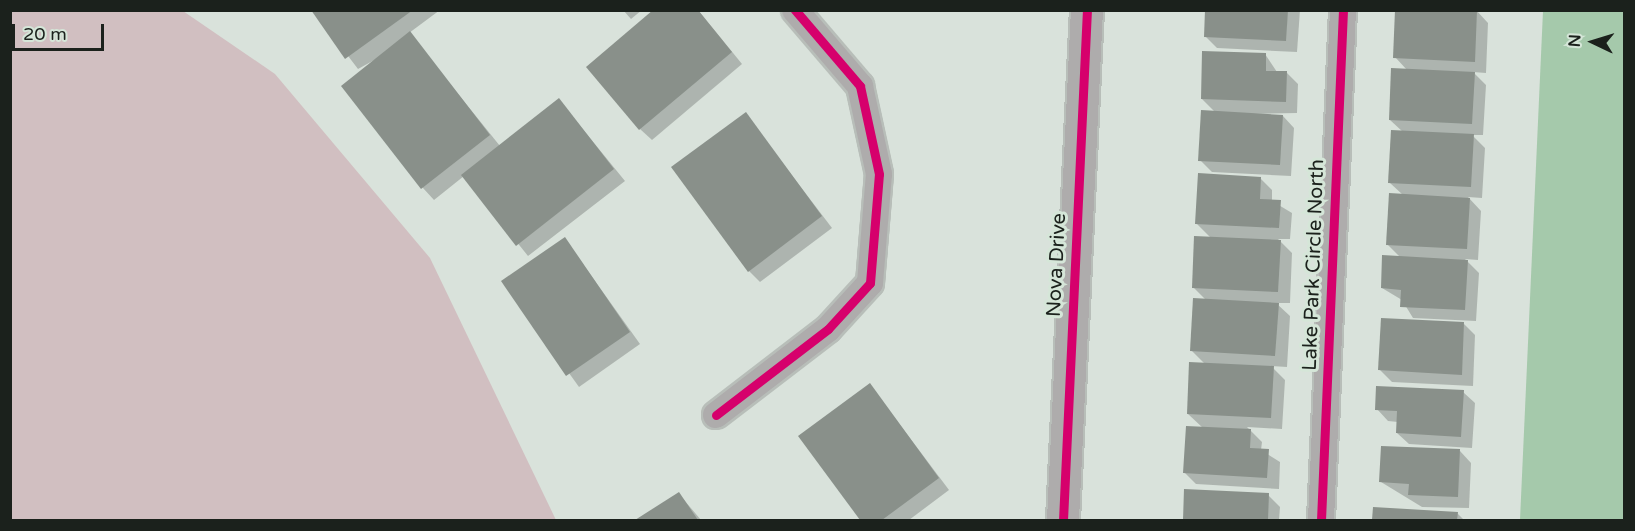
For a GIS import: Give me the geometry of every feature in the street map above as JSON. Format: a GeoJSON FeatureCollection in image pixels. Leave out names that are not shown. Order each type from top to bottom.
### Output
{"type":"FeatureCollection","features":[{"type":"Feature","properties":{"kind":"street"},"geometry":{"type":"LineString","coordinates":[[716,415],[828,329],[870,283],[879,174],[860,86],[795,10]]}},
{"type":"Feature","properties":{"kind":"street","name":"Nova Drive"},"geometry":{"type":"LineString","coordinates":[[1063,520],[1087,10]]}},
{"type":"Feature","properties":{"kind":"street","name":"Lake Park Circle North"},"geometry":{"type":"LineString","coordinates":[[1321,520],[1343,10]]}},
{"type":"Feature","properties":{"kind":"shaded area"},"geometry":{"type":"Polygon","coordinates":[[[10,11],[183,11],[275,74],[430,258],[556,520],[11,520],[10,11]]]}},
{"type":"Feature","properties":{"kind":"shaded area"},"geometry":{"type":"Polygon","coordinates":[[[1543,11],[1624,11],[1624,520],[1520,520],[1543,11]]]}},
{"type":"Feature","properties":{"kind":"building"},"geometry":{"type":"Polygon","coordinates":[[[311,10],[413,10],[345,59],[311,10]]]}},
{"type":"Feature","properties":{"kind":"building"},"geometry":{"type":"Polygon","coordinates":[[[653,10],[698,10],[732,52],[639,130],[586,67],[653,10]]]}},
{"type":"Feature","properties":{"kind":"building"},"geometry":{"type":"Polygon","coordinates":[[[1205,10],[1288,10],[1286,41],[1204,37],[1205,10]]]}},
{"type":"Feature","properties":{"kind":"building"},"geometry":{"type":"Polygon","coordinates":[[[1395,10],[1477,10],[1475,62],[1393,58],[1395,10]]]}},
{"type":"Feature","properties":{"kind":"building"},"geometry":{"type":"Polygon","coordinates":[[[410,31],[490,135],[421,189],[341,86],[410,31]]]}},
{"type":"Feature","properties":{"kind":"building"},"geometry":{"type":"Polygon","coordinates":[[[1202,51],[1266,53],[1266,71],[1287,71],[1286,102],[1201,99],[1202,51]]]}},
{"type":"Feature","properties":{"kind":"building"},"geometry":{"type":"Polygon","coordinates":[[[1391,68],[1475,72],[1472,124],[1389,120],[1391,68]]]}},
{"type":"Feature","properties":{"kind":"building"},"geometry":{"type":"Polygon","coordinates":[[[559,98],[614,169],[516,246],[461,175],[559,98]]]}},
{"type":"Feature","properties":{"kind":"building"},"geometry":{"type":"Polygon","coordinates":[[[1201,110],[1283,115],[1280,165],[1198,161],[1201,110]]]}},
{"type":"Feature","properties":{"kind":"building"},"geometry":{"type":"Polygon","coordinates":[[[746,112],[822,216],[748,272],[671,167],[746,112]]]}},
{"type":"Feature","properties":{"kind":"building"},"geometry":{"type":"Polygon","coordinates":[[[1391,130],[1474,134],[1471,187],[1388,183],[1391,130]]]}},
{"type":"Feature","properties":{"kind":"building"},"geometry":{"type":"Polygon","coordinates":[[[1198,173],[1261,177],[1260,199],[1281,200],[1279,228],[1195,224],[1198,173]]]}},
{"type":"Feature","properties":{"kind":"building"},"geometry":{"type":"Polygon","coordinates":[[[1389,193],[1470,198],[1467,249],[1386,245],[1389,193]]]}},
{"type":"Feature","properties":{"kind":"building"},"geometry":{"type":"Polygon","coordinates":[[[1194,236],[1281,240],[1278,292],[1192,288],[1194,236]]]}},
{"type":"Feature","properties":{"kind":"building"},"geometry":{"type":"Polygon","coordinates":[[[565,237],[630,332],[566,376],[501,281],[565,237]]]}},
{"type":"Feature","properties":{"kind":"building"},"geometry":{"type":"Polygon","coordinates":[[[1382,255],[1468,260],[1465,310],[1400,307],[1401,290],[1381,288],[1382,255]]]}},
{"type":"Feature","properties":{"kind":"building"},"geometry":{"type":"Polygon","coordinates":[[[1193,298],[1279,303],[1275,356],[1190,351],[1193,298]]]}},
{"type":"Feature","properties":{"kind":"building"},"geometry":{"type":"Polygon","coordinates":[[[1381,318],[1464,322],[1462,375],[1378,370],[1381,318]]]}},
{"type":"Feature","properties":{"kind":"building"},"geometry":{"type":"Polygon","coordinates":[[[1189,362],[1274,366],[1271,418],[1187,414],[1189,362]]]}},
{"type":"Feature","properties":{"kind":"building"},"geometry":{"type":"Polygon","coordinates":[[[870,383],[939,478],[882,520],[860,520],[798,436],[870,383]]]}},
{"type":"Feature","properties":{"kind":"building"},"geometry":{"type":"Polygon","coordinates":[[[1376,386],[1464,390],[1461,437],[1396,433],[1397,411],[1375,410],[1376,386]]]}},
{"type":"Feature","properties":{"kind":"building"},"geometry":{"type":"Polygon","coordinates":[[[1186,426],[1251,429],[1250,448],[1269,449],[1267,478],[1183,473],[1186,426]]]}},
{"type":"Feature","properties":{"kind":"building"},"geometry":{"type":"Polygon","coordinates":[[[1381,446],[1460,449],[1458,497],[1408,495],[1409,484],[1379,482],[1381,446]]]}},
{"type":"Feature","properties":{"kind":"building"},"geometry":{"type":"Polygon","coordinates":[[[1184,489],[1269,493],[1268,520],[1183,520],[1184,489]]]}},
{"type":"Feature","properties":{"kind":"building"},"geometry":{"type":"Polygon","coordinates":[[[679,492],[698,520],[635,520],[679,492]]]}},
{"type":"Feature","properties":{"kind":"building"},"geometry":{"type":"Polygon","coordinates":[[[1373,507],[1458,512],[1457,520],[1372,520],[1373,507]]]}},
{"type":"Feature","properties":{"kind":"cycle path"},"geometry":{"type":"LineString","coordinates":[[716,415],[828,329],[870,283],[879,174],[860,86],[795,10]]}},
{"type":"Feature","properties":{"kind":"cycle path"},"geometry":{"type":"LineString","coordinates":[[1063,520],[1087,10]]}},
{"type":"Feature","properties":{"kind":"cycle path"},"geometry":{"type":"LineString","coordinates":[[1321,520],[1343,10]]}}]}
